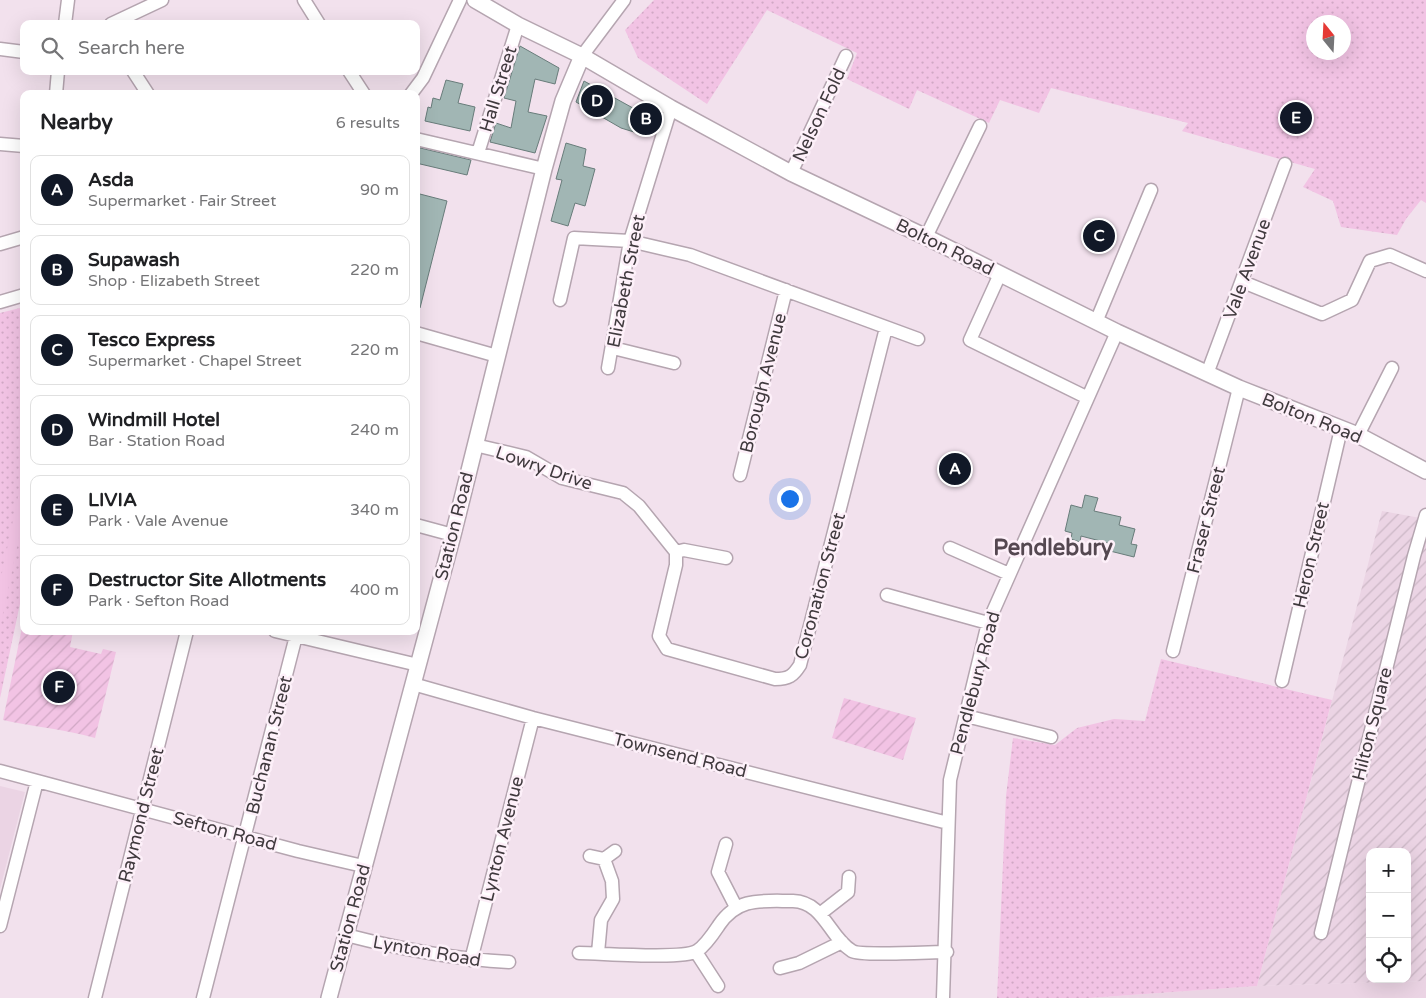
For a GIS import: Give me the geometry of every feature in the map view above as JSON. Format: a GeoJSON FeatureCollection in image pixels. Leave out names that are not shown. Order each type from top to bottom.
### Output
{"type":"FeatureCollection","features":[{"type":"Feature","properties":{"kind":"main road","name":"Bolton Road"},"geometry":{"type":"LineString","coordinates":[[475,0],[518,25],[582,56],[671,108],[791,173],[926,236],[1116,332],[1239,388],[1358,435],[1426,471]]}},
{"type":"Feature","properties":{"kind":"main road","name":"Station Road"},"geometry":{"type":"LineString","coordinates":[[329,998],[453,535],[497,356],[532,226],[544,169],[566,93],[582,56]]}},
{"type":"Feature","properties":{"kind":"street"},"geometry":{"type":"LineString","coordinates":[[66,20],[68,0]]}},
{"type":"Feature","properties":{"kind":"street"},"geometry":{"type":"LineString","coordinates":[[120,20],[162,0]]}},
{"type":"Feature","properties":{"kind":"street"},"geometry":{"type":"LineString","coordinates":[[304,0],[316,20]]}},
{"type":"Feature","properties":{"kind":"street"},"geometry":{"type":"LineString","coordinates":[[414,90],[423,78],[460,0]]}},
{"type":"Feature","properties":{"kind":"street"},"geometry":{"type":"LineString","coordinates":[[582,56],[624,0]]}},
{"type":"Feature","properties":{"kind":"street","name":"Hall Street"},"geometry":{"type":"LineString","coordinates":[[478,153],[518,25]]}},
{"type":"Feature","properties":{"kind":"street"},"geometry":{"type":"LineString","coordinates":[[0,48],[20,51]]}},
{"type":"Feature","properties":{"kind":"street","name":"Nelson Fold"},"geometry":{"type":"LineString","coordinates":[[791,173],[846,56]]}},
{"type":"Feature","properties":{"kind":"street"},"geometry":{"type":"LineString","coordinates":[[56,90],[58,75]]}},
{"type":"Feature","properties":{"kind":"street"},"geometry":{"type":"LineString","coordinates":[[136,75],[145,90]]}},
{"type":"Feature","properties":{"kind":"street"},"geometry":{"type":"LineString","coordinates":[[352,75],[361,90]]}},
{"type":"Feature","properties":{"kind":"street","name":"Elizabeth Street"},"geometry":{"type":"LineString","coordinates":[[608,368],[613,348],[630,241],[671,108]]}},
{"type":"Feature","properties":{"kind":"street"},"geometry":{"type":"LineString","coordinates":[[926,236],[980,126]]}},
{"type":"Feature","properties":{"kind":"street"},"geometry":{"type":"LineString","coordinates":[[420,140],[544,169]]}},
{"type":"Feature","properties":{"kind":"street"},"geometry":{"type":"LineString","coordinates":[[0,144],[20,146]]}},
{"type":"Feature","properties":{"kind":"street","name":"Vale Avenue"},"geometry":{"type":"LineString","coordinates":[[1207,374],[1285,164]]}},
{"type":"Feature","properties":{"kind":"street"},"geometry":{"type":"LineString","coordinates":[[1096,322],[1151,190]]}},
{"type":"Feature","properties":{"kind":"street"},"geometry":{"type":"LineString","coordinates":[[0,244],[20,238]]}},
{"type":"Feature","properties":{"kind":"street"},"geometry":{"type":"LineString","coordinates":[[560,300],[574,238],[630,241],[690,255],[918,339]]}},
{"type":"Feature","properties":{"kind":"street"},"geometry":{"type":"LineString","coordinates":[[1242,282],[1322,314],[1352,300],[1370,261],[1390,255],[1426,271]]}},
{"type":"Feature","properties":{"kind":"street"},"geometry":{"type":"LineString","coordinates":[[1000,274],[970,340],[1086,397]]}},
{"type":"Feature","properties":{"kind":"street","name":"Borough Avenue"},"geometry":{"type":"LineString","coordinates":[[740,475],[786,290]]}},
{"type":"Feature","properties":{"kind":"street"},"geometry":{"type":"LineString","coordinates":[[0,302],[20,296]]}},
{"type":"Feature","properties":{"kind":"street","name":"Coronation Street"},"geometry":{"type":"LineString","coordinates":[[676,552],[676,565],[659,636],[667,649],[775,679],[784,679],[795,674],[800,665],[886,328]]}},
{"type":"Feature","properties":{"kind":"street","name":"Pendlebury Road"},"geometry":{"type":"LineString","coordinates":[[944,998],[950,780],[988,623],[1116,332]]}},
{"type":"Feature","properties":{"kind":"street"},"geometry":{"type":"LineString","coordinates":[[420,334],[497,356]]}},
{"type":"Feature","properties":{"kind":"street"},"geometry":{"type":"LineString","coordinates":[[613,348],[674,363]]}},
{"type":"Feature","properties":{"kind":"street"},"geometry":{"type":"LineString","coordinates":[[1358,435],[1392,368]]}},
{"type":"Feature","properties":{"kind":"street","name":"Fraser Street"},"geometry":{"type":"LineString","coordinates":[[1173,651],[1239,388]]}},
{"type":"Feature","properties":{"kind":"street","name":"Heron Street"},"geometry":{"type":"LineString","coordinates":[[1282,681],[1341,429]]}},
{"type":"Feature","properties":{"kind":"street","name":"Lowry Drive"},"geometry":{"type":"LineString","coordinates":[[475,445],[526,457],[562,478],[623,493],[639,506],[676,552]]}},
{"type":"Feature","properties":{"kind":"street","name":"Hilton Square"},"geometry":{"type":"LineString","coordinates":[[1321,933],[1414,556],[1426,515]]}},
{"type":"Feature","properties":{"kind":"street"},"geometry":{"type":"LineString","coordinates":[[420,526],[453,535]]}},
{"type":"Feature","properties":{"kind":"street"},"geometry":{"type":"LineString","coordinates":[[950,548],[1009,574]]}},
{"type":"Feature","properties":{"kind":"street"},"geometry":{"type":"LineString","coordinates":[[676,552],[684,550],[726,558]]}},
{"type":"Feature","properties":{"kind":"street"},"geometry":{"type":"LineString","coordinates":[[887,595],[988,623]]}},
{"type":"Feature","properties":{"kind":"street","name":"Raymond Street"},"geometry":{"type":"LineString","coordinates":[[95,998],[187,635]]}},
{"type":"Feature","properties":{"kind":"street"},"geometry":{"type":"LineString","coordinates":[[292,635],[313,636],[418,665]]}},
{"type":"Feature","properties":{"kind":"street","name":"Buchanan Street"},"geometry":{"type":"LineString","coordinates":[[204,998],[296,636]]}},
{"type":"Feature","properties":{"kind":"street","name":"Townsend Road"},"geometry":{"type":"LineString","coordinates":[[413,684],[533,718],[948,823]]}},
{"type":"Feature","properties":{"kind":"street"},"geometry":{"type":"LineString","coordinates":[[966,716],[1051,737]]}},
{"type":"Feature","properties":{"kind":"street","name":"Lynton Avenue"},"geometry":{"type":"LineString","coordinates":[[471,960],[533,718]]}},
{"type":"Feature","properties":{"kind":"street","name":"Sefton Road"},"geometry":{"type":"LineString","coordinates":[[0,771],[142,810],[364,866]]}},
{"type":"Feature","properties":{"kind":"street"},"geometry":{"type":"LineString","coordinates":[[0,926],[37,781]]}},
{"type":"Feature","properties":{"kind":"street"},"geometry":{"type":"LineString","coordinates":[[726,844],[718,872],[736,907]]}},
{"type":"Feature","properties":{"kind":"street"},"geometry":{"type":"LineString","coordinates":[[590,856],[604,859],[615,851]]}},
{"type":"Feature","properties":{"kind":"street"},"geometry":{"type":"LineString","coordinates":[[598,953],[601,920],[613,899],[612,881],[604,859]]}},
{"type":"Feature","properties":{"kind":"street"},"geometry":{"type":"LineString","coordinates":[[821,913],[848,892],[849,877]]}},
{"type":"Feature","properties":{"kind":"street"},"geometry":{"type":"LineString","coordinates":[[579,953],[679,955],[696,952],[709,939],[728,911],[745,902],[796,901],[821,913],[842,942],[854,952],[946,952]]}},
{"type":"Feature","properties":{"kind":"street","name":"Lynton Road"},"geometry":{"type":"LineString","coordinates":[[346,935],[409,951],[471,960],[509,962]]}},
{"type":"Feature","properties":{"kind":"street"},"geometry":{"type":"LineString","coordinates":[[780,968],[799,964],[842,942]]}},
{"type":"Feature","properties":{"kind":"street"},"geometry":{"type":"LineString","coordinates":[[696,952],[718,986]]}},
{"type":"Feature","properties":{"kind":"shaded area"},"geometry":{"type":"Polygon","coordinates":[[[654,0],[1426,0],[1426,203],[1421,200],[1406,219],[1397,235],[1341,227],[1333,201],[1303,187],[1315,169],[1182,131],[1188,123],[1051,88],[1039,113],[1000,100],[989,123],[917,90],[909,109],[847,79],[857,53],[767,10],[707,104],[638,58],[625,30],[654,0]]]}},
{"type":"Feature","properties":{"kind":"shaded area"},"geometry":{"type":"Polygon","coordinates":[[[20,308],[20,604],[0,698],[0,313],[20,308]]]}},
{"type":"Feature","properties":{"kind":"shaded area"},"geometry":{"type":"Polygon","coordinates":[[[20,487],[20,533],[0,628],[0,582],[20,487]]]}},
{"type":"Feature","properties":{"kind":"shaded area"},"geometry":{"type":"Polygon","coordinates":[[[1382,511],[1426,519],[1426,981],[1411,981],[1411,848],[1366,848],[1366,983],[1257,986],[1382,511]]]}},
{"type":"Feature","properties":{"kind":"shaded area"},"geometry":{"type":"Polygon","coordinates":[[[20,635],[72,635],[70,647],[101,654],[103,649],[116,652],[95,738],[3,720],[20,635]]]}},
{"type":"Feature","properties":{"kind":"shaded area"},"geometry":{"type":"Polygon","coordinates":[[[1161,659],[1332,700],[1257,986],[1089,998],[997,998],[1006,796],[1013,738],[1055,745],[1077,728],[1114,719],[1145,721],[1161,659]]]}},
{"type":"Feature","properties":{"kind":"shaded area"},"geometry":{"type":"Polygon","coordinates":[[[844,698],[916,718],[903,760],[832,738],[844,698]]]}},
{"type":"Feature","properties":{"kind":"shaded area"},"geometry":{"type":"Polygon","coordinates":[[[0,786],[25,792],[0,889],[0,786]]]}},
{"type":"Feature","properties":{"kind":"shaded area"},"geometry":{"type":"Polygon","coordinates":[[[1411,981],[1426,981],[1426,998],[1089,998],[1257,986],[1411,983],[1411,981]]]}},
{"type":"Feature","properties":{"kind":"building"},"geometry":{"type":"Polygon","coordinates":[[[520,46],[559,68],[555,84],[535,79],[528,112],[547,116],[535,153],[490,142],[496,123],[511,128],[516,101],[504,98],[520,46]]]}},
{"type":"Feature","properties":{"kind":"building"},"geometry":{"type":"Polygon","coordinates":[[[446,80],[463,84],[458,103],[475,107],[470,131],[425,121],[428,107],[431,108],[433,98],[440,100],[446,80]]]}},
{"type":"Feature","properties":{"kind":"building"},"geometry":{"type":"Polygon","coordinates":[[[584,81],[651,118],[647,136],[621,128],[576,102],[584,81]]]}},
{"type":"Feature","properties":{"kind":"building"},"geometry":{"type":"Polygon","coordinates":[[[566,143],[586,149],[583,166],[595,169],[585,206],[575,203],[568,226],[551,221],[562,180],[556,179],[566,143]]]}},
{"type":"Feature","properties":{"kind":"building"},"geometry":{"type":"Polygon","coordinates":[[[420,148],[471,160],[467,175],[420,164],[420,148]]]}},
{"type":"Feature","properties":{"kind":"building"},"geometry":{"type":"Polygon","coordinates":[[[420,194],[447,201],[420,308],[420,194]]]}},
{"type":"Feature","properties":{"kind":"building"},"geometry":{"type":"Polygon","coordinates":[[[1085,495],[1098,498],[1094,511],[1121,517],[1119,525],[1135,529],[1131,544],[1137,545],[1134,557],[1110,551],[1112,544],[1081,536],[1080,542],[1071,539],[1072,533],[1065,531],[1071,505],[1082,508],[1085,495]]]}},
{"type":"Feature","properties":{"kind":"place","name":"Windmill Hotel"},"geometry":{"type":"Point","coordinates":[597,101]}},
{"type":"Feature","properties":{"kind":"place","name":"LIVIA"},"geometry":{"type":"Point","coordinates":[1296,118]}},
{"type":"Feature","properties":{"kind":"place","name":"Supawash"},"geometry":{"type":"Point","coordinates":[646,119]}},
{"type":"Feature","properties":{"kind":"place","name":"Tesco Express"},"geometry":{"type":"Point","coordinates":[1099,236]}},
{"type":"Feature","properties":{"kind":"place","name":"Asda"},"geometry":{"type":"Point","coordinates":[955,469]}},
{"type":"Feature","properties":{"kind":"place","name":"Destructor Site Allotments"},"geometry":{"type":"Point","coordinates":[59,687]}},
{"type":"Feature","properties":{"kind":"district","name":"Pendlebury"},"geometry":{"type":"Point","coordinates":[1053,548]}}]}
